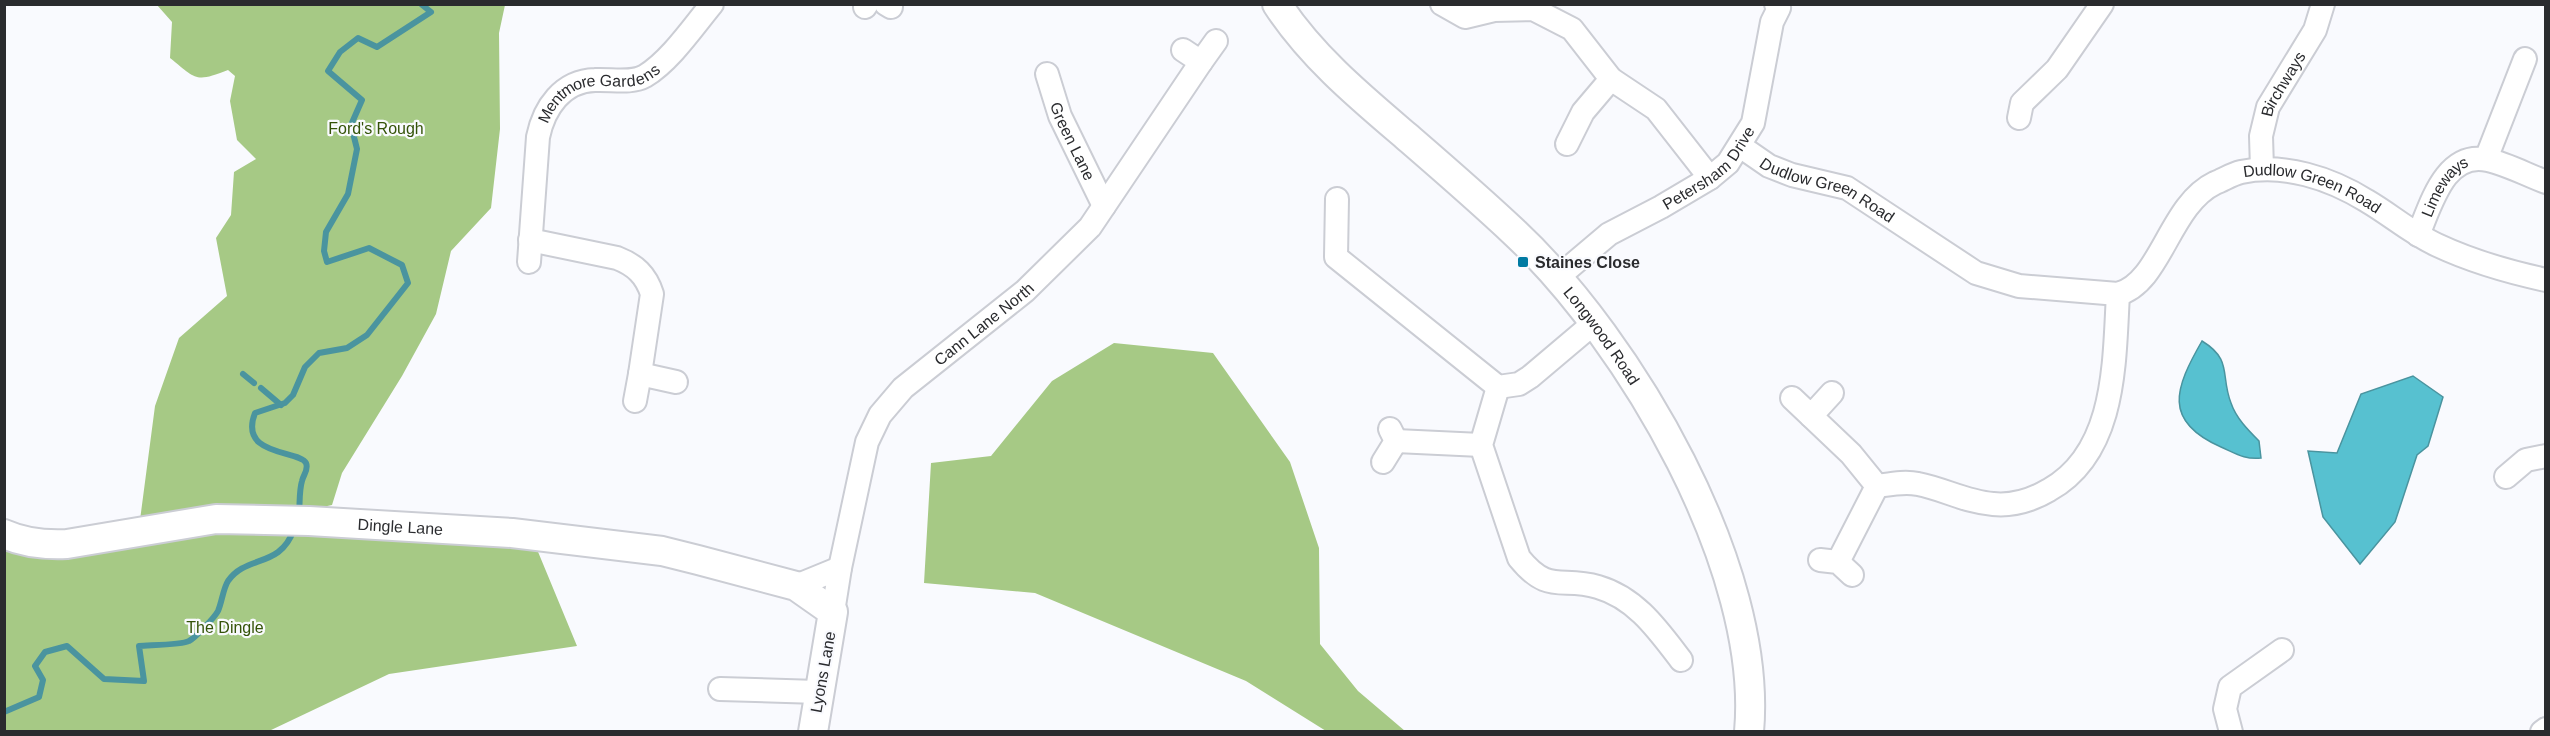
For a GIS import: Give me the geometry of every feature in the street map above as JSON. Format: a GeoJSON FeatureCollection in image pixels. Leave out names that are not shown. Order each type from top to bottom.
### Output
{"type":"FeatureCollection","features":[{"type":"Feature","properties":{"kind":"street","name":"Mentmore Gardens"},"geometry":{"type":"LineString","coordinates":[[635,401],[652,294],[649,283],[630,263],[617,258],[529,251],[538,137],[541,122],[551,102],[567,89],[579,83],[594,80],[626,81],[643,77],[657,68],[712,4]]}},
{"type":"Feature","properties":{"kind":"street","name":"Longwood Road"},"geometry":{"type":"LineString","coordinates":[[1276,4],[1303,39],[1352,90],[1516,234],[1558,277],[1632,375],[1665,430],[1695,493],[1721,557],[1739,617],[1748,680],[1749,732]]}},
{"type":"Feature","properties":{"kind":"street"},"geometry":{"type":"LineString","coordinates":[[1442,4],[1465,17],[1494,10],[1533,9],[1572,29],[1611,79],[1656,109],[1710,178]]}},
{"type":"Feature","properties":{"kind":"street","name":"Birchways"},"geometry":{"type":"LineString","coordinates":[[2262,170],[2261,136],[2268,108],[2315,30],[2323,4]]}},
{"type":"Feature","properties":{"kind":"street"},"geometry":{"type":"LineString","coordinates":[[2019,120],[2022,103],[2057,69],[2102,5]]}},
{"type":"Feature","properties":{"kind":"street","name":"Petersham Drive"},"geometry":{"type":"LineString","coordinates":[[1558,277],[1609,234],[1710,178],[1728,163],[1753,123],[1772,22],[1781,6]]}},
{"type":"Feature","properties":{"kind":"street","name":"Cann Lane North"},"geometry":{"type":"LineString","coordinates":[[833,612],[867,442],[880,415],[903,388],[1025,291],[1090,227],[1192,56],[1216,41]]}},
{"type":"Feature","properties":{"kind":"street","name":"Limeways"},"geometry":{"type":"LineString","coordinates":[[2486,159],[2525,59]]}},
{"type":"Feature","properties":{"kind":"street","name":"Green Lane"},"geometry":{"type":"LineString","coordinates":[[1047,74],[1060,116],[1104,206]]}},
{"type":"Feature","properties":{"kind":"street"},"geometry":{"type":"LineString","coordinates":[[1567,144],[1583,112],[1611,79]]}},
{"type":"Feature","properties":{"kind":"street","name":"Dudlow Green Road"},"geometry":{"type":"LineString","coordinates":[[1740,146],[1769,166],[1792,175],[1847,188],[1976,273],[2019,286],[2118,294],[2129,291],[2145,276],[2188,205],[2210,186],[2238,173],[2262,170],[2297,172],[2335,184],[2367,201],[2437,245],[2481,262],[2546,280]]}},
{"type":"Feature","properties":{"kind":"street","name":"Limeways"},"geometry":{"type":"LineString","coordinates":[[2418,235],[2443,178],[2462,161],[2486,159],[2546,182]]}},
{"type":"Feature","properties":{"kind":"street"},"geometry":{"type":"LineString","coordinates":[[1337,199],[1336,257],[1498,387],[1519,384],[1530,377],[1594,323]]}},
{"type":"Feature","properties":{"kind":"street"},"geometry":{"type":"LineString","coordinates":[[1877,486],[1916,483],[1976,502],[2006,504],[2035,498],[2069,477],[2091,449],[2109,396],[2114,375],[2118,294]]}},
{"type":"Feature","properties":{"kind":"street"},"geometry":{"type":"LineString","coordinates":[[640,374],[676,382]]}},
{"type":"Feature","properties":{"kind":"street"},"geometry":{"type":"LineString","coordinates":[[1498,387],[1481,445],[1519,558],[1531,573],[1545,581],[1598,586],[1627,600],[1651,620],[1681,660]]}},
{"type":"Feature","properties":{"kind":"street"},"geometry":{"type":"LineString","coordinates":[[1811,416],[1832,393]]}},
{"type":"Feature","properties":{"kind":"street"},"geometry":{"type":"LineString","coordinates":[[1792,398],[1851,454],[1877,486]]}},
{"type":"Feature","properties":{"kind":"street"},"geometry":{"type":"LineString","coordinates":[[1383,462],[1393,435],[1481,445]]}},
{"type":"Feature","properties":{"kind":"street"},"geometry":{"type":"LineString","coordinates":[[2506,477],[2526,460],[2546,456]]}},
{"type":"Feature","properties":{"kind":"street"},"geometry":{"type":"LineString","coordinates":[[1836,566],[1877,486]]}},
{"type":"Feature","properties":{"kind":"street","name":"Dingle Lane"},"geometry":{"type":"LineString","coordinates":[[4,534],[49,545],[67,544],[216,519],[309,520],[512,533],[632,547],[698,560],[796,586],[833,612]]}},
{"type":"Feature","properties":{"kind":"street"},"geometry":{"type":"LineString","coordinates":[[796,586],[840,568]]}},
{"type":"Feature","properties":{"kind":"street","name":"Lyons Lane"},"geometry":{"type":"LineString","coordinates":[[813,732],[833,612]]}},
{"type":"Feature","properties":{"kind":"street"},"geometry":{"type":"LineString","coordinates":[[2231,732],[2225,709],[2230,687],[2282,650]]}},
{"type":"Feature","properties":{"kind":"street"},"geometry":{"type":"LineString","coordinates":[[720,689],[818,692]]}},
{"type":"Feature","properties":{"kind":"street"},"geometry":{"type":"LineString","coordinates":[[2542,732],[2546,729]]}},
{"type":"Feature","properties":{"kind":"green space","name":"Ford's Rough"},"geometry":{"type":"Polygon","coordinates":[[[157,5],[505,5],[499,33],[500,129],[491,208],[451,251],[436,314],[402,376],[342,473],[332,505],[299,512],[140,520],[155,406],[179,338],[227,296],[216,238],[231,215],[234,172],[256,159],[237,140],[230,101],[235,76],[228,70],[209,77],[196,77],[170,58],[172,22],[157,5]]]}},
{"type":"Feature","properties":{"kind":"green space"},"geometry":{"type":"Polygon","coordinates":[[[1114,343],[1213,353],[1290,462],[1319,548],[1320,644],[1358,691],[1405,731],[1326,731],[1246,681],[1035,593],[924,583],[931,463],[991,456],[1052,381],[1114,343]]]}},
{"type":"Feature","properties":{"kind":"green space","name":"The Dingle"},"geometry":{"type":"Polygon","coordinates":[[[5,529],[529,530],[577,646],[389,674],[269,731],[5,732],[5,529]]]}},
{"type":"Feature","properties":{"kind":"water"},"geometry":{"type":"Polygon","coordinates":[[[2202,341],[2212,348],[2222,362],[2233,408],[2243,424],[2259,441],[2261,458],[2240,455],[2202,437],[2189,426],[2182,414],[2179,402],[2181,388],[2185,374],[2202,341]]]}},
{"type":"Feature","properties":{"kind":"water"},"geometry":{"type":"Polygon","coordinates":[[[2413,376],[2443,397],[2428,446],[2417,455],[2395,522],[2360,564],[2323,517],[2308,451],[2337,453],[2361,394],[2413,376]]]}},
{"type":"Feature","properties":{"kind":"waterway"},"geometry":{"type":"LineString","coordinates":[[299,513],[300,489],[306,463],[301,459],[262,445],[255,438],[252,427],[255,413],[285,403],[293,395],[305,367],[319,353],[347,348],[367,335],[408,283],[402,265],[369,248],[327,262],[324,251],[326,232],[348,194],[357,149],[351,125],[362,100],[328,71],[340,52],[358,38],[377,47],[431,12],[421,4]]}},
{"type":"Feature","properties":{"kind":"waterway"},"geometry":{"type":"LineString","coordinates":[[243,374],[254,383]]}},
{"type":"Feature","properties":{"kind":"waterway"},"geometry":{"type":"LineString","coordinates":[[261,388],[281,405]]}},
{"type":"Feature","properties":{"kind":"waterway"},"geometry":{"type":"LineString","coordinates":[[4,712],[39,697],[43,680],[35,666],[45,652],[67,646],[104,679],[144,681],[139,646],[180,643],[192,639],[216,614],[228,581],[244,567],[272,556],[280,550],[288,542],[294,529]]}},
{"type":"Feature","properties":{"kind":"place","name":"Staines Close"},"geometry":{"type":"Point","coordinates":[1523,262]}}]}
